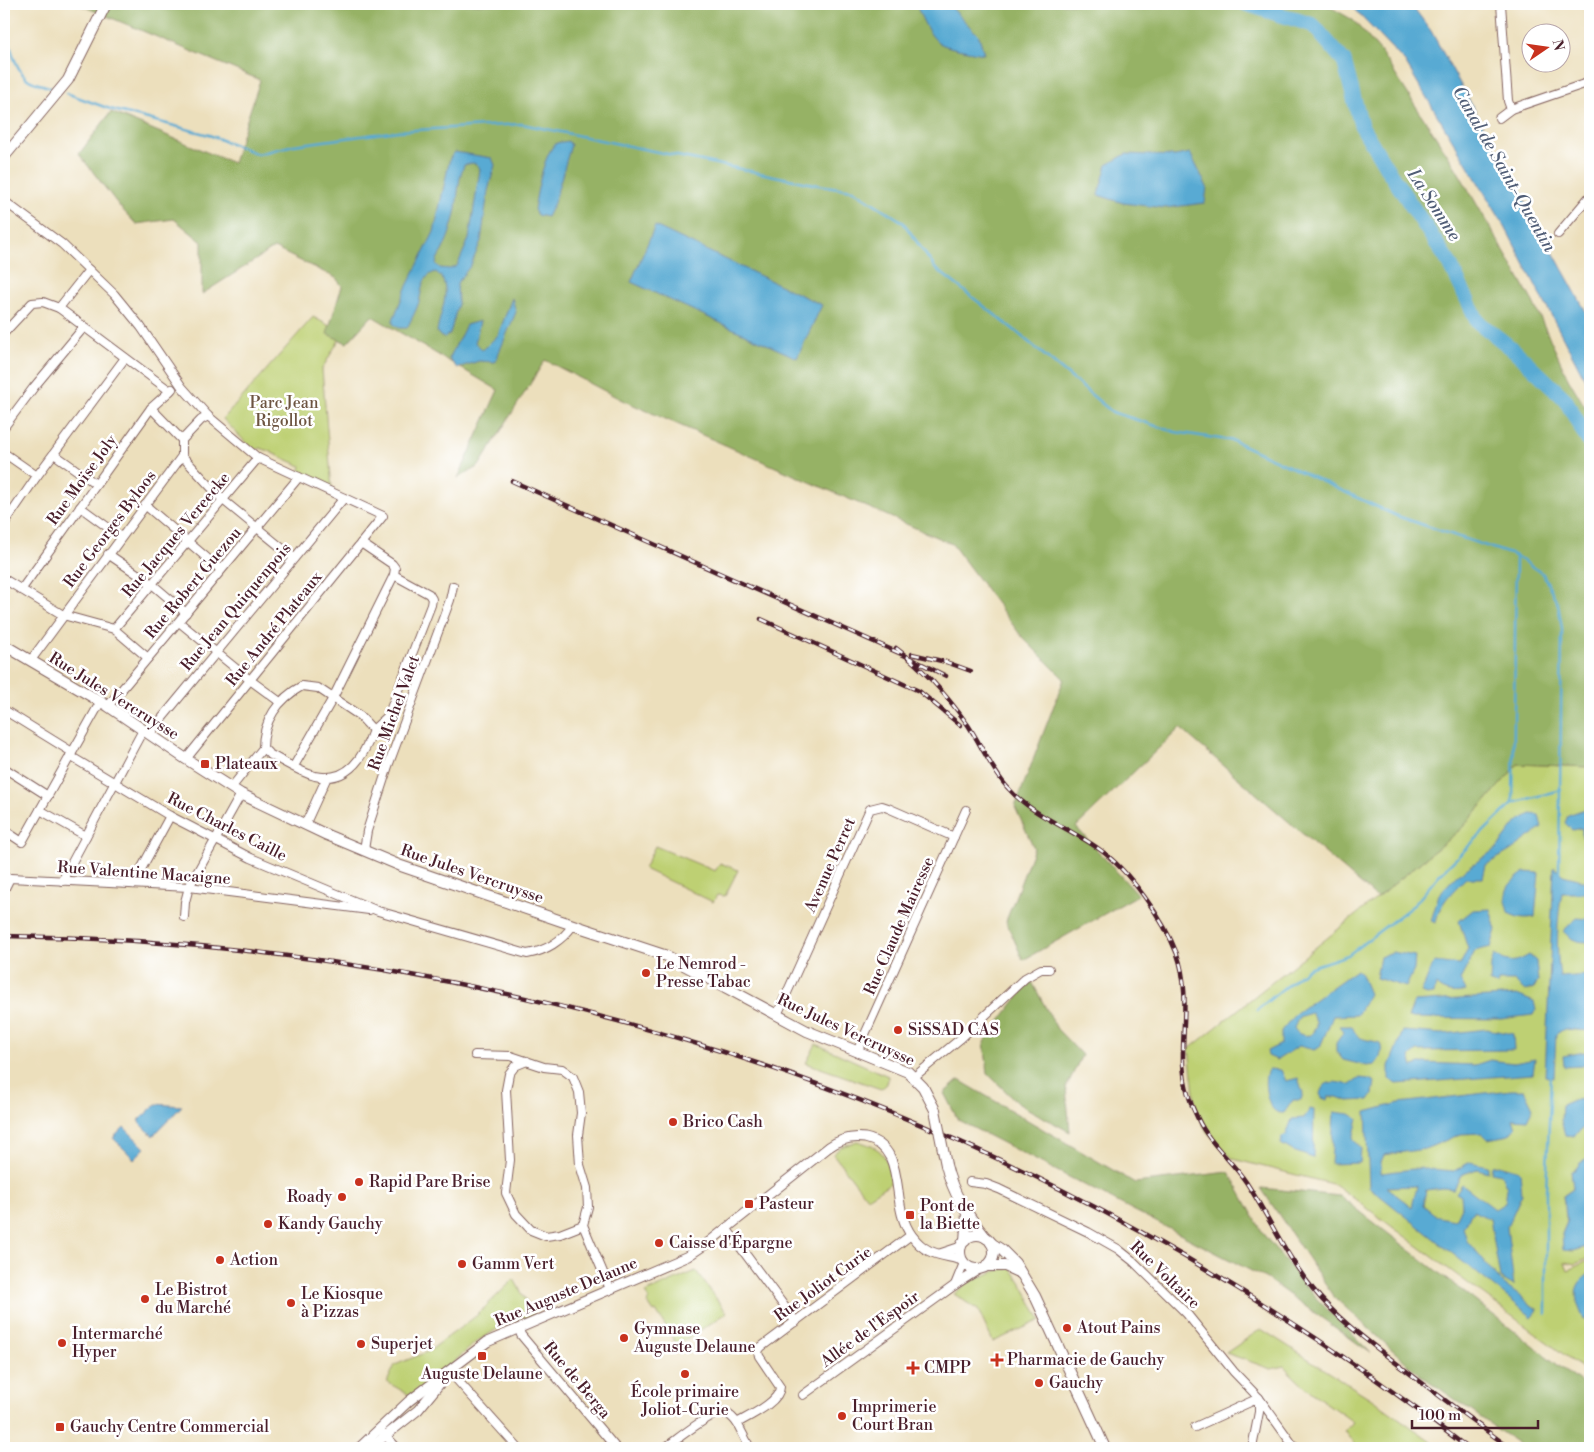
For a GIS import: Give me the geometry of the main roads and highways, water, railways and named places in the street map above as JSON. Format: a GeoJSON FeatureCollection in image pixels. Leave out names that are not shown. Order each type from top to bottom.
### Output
{"type":"FeatureCollection","features":[{"type":"Feature","properties":{"kind":"main road"},"geometry":{"type":"LineString","coordinates":[[4,158],[68,80],[106,4]]}},
{"type":"Feature","properties":{"kind":"main road","name":"Rue Jules Vercruysse"},"geometry":{"type":"LineString","coordinates":[[4,645],[104,704],[241,794],[305,825],[409,868],[667,956],[807,1031],[901,1068],[914,1077],[927,1093],[935,1110],[953,1188],[966,1213],[989,1241],[1002,1250],[1015,1263],[1023,1275],[1052,1332],[1105,1448]]}},
{"type":"Feature","properties":{"kind":"main road"},"geometry":{"type":"LineString","coordinates":[[966,1213],[963,1261],[971,1268],[1005,1266],[1014,1268],[1023,1275]]}},
{"type":"Feature","properties":{"kind":"main road"},"geometry":{"type":"LineString","coordinates":[[963,1244],[973,1236],[989,1241],[994,1253],[990,1262],[983,1267]]}},
{"type":"Feature","properties":{"kind":"water"},"geometry":{"type":"Polygon","coordinates":[[[916,4],[948,4],[979,36],[984,54],[953,48],[938,42],[934,39],[922,19],[916,4]]]}},
{"type":"Feature","properties":{"kind":"water","name":"Canal de Saint-Quentin"},"geometry":{"type":"Polygon","coordinates":[[[1349,4],[1411,4],[1431,31],[1590,319],[1590,389],[1504,225],[1405,62],[1349,4]]]}},
{"type":"Feature","properties":{"kind":"water"},"geometry":{"type":"Polygon","coordinates":[[[568,141],[571,145],[554,203],[547,217],[537,215],[534,210],[541,174],[548,155],[552,147],[557,143],[568,141]]]}},
{"type":"Feature","properties":{"kind":"water"},"geometry":{"type":"Polygon","coordinates":[[[455,152],[492,158],[495,165],[488,191],[481,241],[471,265],[457,283],[458,304],[450,334],[444,338],[437,332],[445,292],[442,278],[436,272],[425,280],[418,305],[407,328],[399,328],[393,324],[393,320],[405,290],[434,232],[450,158],[455,152]],[[472,163],[464,165],[461,172],[456,210],[447,239],[436,264],[440,268],[450,269],[457,266],[469,239],[480,170],[478,165],[472,163]]]}},
{"type":"Feature","properties":{"kind":"water"},"geometry":{"type":"Polygon","coordinates":[[[1190,153],[1207,187],[1205,203],[1165,208],[1123,203],[1098,195],[1107,165],[1126,154],[1175,156],[1190,153]]]}},
{"type":"Feature","properties":{"kind":"water"},"geometry":{"type":"Polygon","coordinates":[[[655,226],[822,305],[797,358],[631,282],[655,226]]]}},
{"type":"Feature","properties":{"kind":"water"},"geometry":{"type":"Polygon","coordinates":[[[512,298],[516,312],[495,362],[479,361],[457,368],[449,359],[466,325],[480,321],[475,343],[483,350],[498,335],[512,298]]]}},
{"type":"Feature","properties":{"kind":"water"},"geometry":{"type":"Polygon","coordinates":[[[1582,810],[1590,810],[1590,840],[1582,837],[1582,828],[1572,830],[1565,823],[1568,815],[1582,810]]]}},
{"type":"Feature","properties":{"kind":"water"},"geometry":{"type":"Polygon","coordinates":[[[1531,814],[1539,815],[1542,828],[1510,851],[1486,865],[1483,878],[1466,878],[1443,904],[1436,923],[1431,921],[1439,894],[1456,876],[1497,848],[1517,822],[1531,814]]]}},
{"type":"Feature","properties":{"kind":"water"},"geometry":{"type":"Polygon","coordinates":[[[1554,867],[1563,875],[1590,882],[1590,893],[1562,893],[1558,946],[1560,977],[1590,975],[1590,1031],[1564,1029],[1556,1034],[1554,1078],[1545,1076],[1554,867]]]}},
{"type":"Feature","properties":{"kind":"water"},"geometry":{"type":"Polygon","coordinates":[[[1525,872],[1539,873],[1535,917],[1521,918],[1508,913],[1506,893],[1510,885],[1525,872]]]}},
{"type":"Feature","properties":{"kind":"water"},"geometry":{"type":"Polygon","coordinates":[[[1490,909],[1496,930],[1491,947],[1475,951],[1460,980],[1466,991],[1450,992],[1442,990],[1436,985],[1434,994],[1427,995],[1421,993],[1434,962],[1460,965],[1468,949],[1459,921],[1473,910],[1490,909]]]}},
{"type":"Feature","properties":{"kind":"water"},"geometry":{"type":"Polygon","coordinates":[[[1577,918],[1590,919],[1590,942],[1575,940],[1563,931],[1577,918]]]}},
{"type":"Feature","properties":{"kind":"water"},"geometry":{"type":"Polygon","coordinates":[[[1392,952],[1415,956],[1414,970],[1406,987],[1376,978],[1380,957],[1392,952]]]}},
{"type":"Feature","properties":{"kind":"water"},"geometry":{"type":"Polygon","coordinates":[[[1494,955],[1504,960],[1515,961],[1529,955],[1536,961],[1538,981],[1534,988],[1525,991],[1514,981],[1498,981],[1497,985],[1490,983],[1491,964],[1494,955]]]}},
{"type":"Feature","properties":{"kind":"water"},"geometry":{"type":"Polygon","coordinates":[[[1356,970],[1360,972],[1369,994],[1357,1015],[1333,1016],[1320,1047],[1314,1050],[1299,1046],[1277,1060],[1268,1056],[1267,1051],[1281,1044],[1281,1031],[1296,1013],[1356,970]],[[1311,1013],[1299,1017],[1294,1028],[1301,1034],[1311,1035],[1316,1027],[1316,1022],[1311,1013]]]}},
{"type":"Feature","properties":{"kind":"water"},"geometry":{"type":"Polygon","coordinates":[[[1517,995],[1534,1002],[1536,1009],[1533,1015],[1501,1019],[1408,1018],[1414,1002],[1517,995]]]}},
{"type":"Feature","properties":{"kind":"water"},"geometry":{"type":"Polygon","coordinates":[[[1339,1026],[1352,1026],[1360,1037],[1380,1043],[1381,1054],[1375,1065],[1367,1066],[1343,1060],[1336,1051],[1336,1043],[1344,1032],[1339,1026]]]}},
{"type":"Feature","properties":{"kind":"water"},"geometry":{"type":"Polygon","coordinates":[[[1487,1029],[1513,1034],[1514,1050],[1417,1051],[1410,1057],[1413,1066],[1424,1063],[1475,1065],[1490,1060],[1514,1063],[1535,1059],[1533,1074],[1397,1084],[1389,1079],[1389,1066],[1403,1031],[1442,1034],[1487,1029]]]}},
{"type":"Feature","properties":{"kind":"water"},"geometry":{"type":"Polygon","coordinates":[[[1590,1051],[1590,1061],[1586,1061],[1583,1066],[1564,1067],[1563,1056],[1590,1051]]]}},
{"type":"Feature","properties":{"kind":"water"},"geometry":{"type":"Polygon","coordinates":[[[1269,1069],[1281,1070],[1286,1081],[1298,1078],[1303,1093],[1301,1100],[1293,1100],[1284,1113],[1274,1110],[1268,1100],[1265,1083],[1269,1069]]]}},
{"type":"Feature","properties":{"kind":"water"},"geometry":{"type":"Polygon","coordinates":[[[1360,1078],[1375,1082],[1373,1094],[1369,1100],[1348,1101],[1337,1097],[1328,1097],[1327,1100],[1322,1098],[1320,1094],[1328,1083],[1336,1082],[1350,1085],[1360,1078]]]}},
{"type":"Feature","properties":{"kind":"water"},"geometry":{"type":"Polygon","coordinates":[[[1524,1090],[1533,1108],[1527,1120],[1513,1119],[1516,1127],[1509,1135],[1488,1139],[1482,1133],[1461,1134],[1425,1149],[1384,1155],[1381,1162],[1381,1173],[1421,1168],[1454,1171],[1470,1162],[1488,1166],[1488,1172],[1477,1169],[1461,1175],[1454,1189],[1426,1190],[1423,1205],[1438,1217],[1455,1220],[1462,1205],[1461,1196],[1456,1193],[1462,1184],[1495,1209],[1505,1203],[1507,1188],[1501,1174],[1491,1172],[1492,1166],[1499,1165],[1520,1171],[1522,1194],[1507,1227],[1514,1286],[1500,1278],[1490,1219],[1473,1211],[1463,1227],[1467,1241],[1502,1283],[1538,1310],[1532,1317],[1369,1187],[1366,1112],[1399,1103],[1524,1090]],[[1417,1186],[1386,1187],[1412,1207],[1417,1186]]]}},
{"type":"Feature","properties":{"kind":"water"},"geometry":{"type":"Polygon","coordinates":[[[1590,1099],[1590,1126],[1584,1127],[1574,1136],[1565,1135],[1561,1120],[1562,1105],[1573,1100],[1590,1099]]]}},
{"type":"Feature","properties":{"kind":"water"},"geometry":{"type":"Polygon","coordinates":[[[156,1104],[182,1106],[153,1136],[138,1121],[156,1104]]]}},
{"type":"Feature","properties":{"kind":"water"},"geometry":{"type":"Polygon","coordinates":[[[1310,1109],[1314,1110],[1313,1158],[1293,1151],[1281,1144],[1281,1138],[1286,1135],[1292,1119],[1304,1118],[1310,1109]]]}},
{"type":"Feature","properties":{"kind":"water"},"geometry":{"type":"Polygon","coordinates":[[[1334,1112],[1350,1114],[1358,1119],[1353,1139],[1361,1148],[1360,1163],[1331,1164],[1334,1112]]]}},
{"type":"Feature","properties":{"kind":"water"},"geometry":{"type":"Polygon","coordinates":[[[124,1127],[145,1148],[134,1159],[113,1138],[124,1127]]]}},
{"type":"Feature","properties":{"kind":"water"},"geometry":{"type":"Polygon","coordinates":[[[1590,1158],[1590,1246],[1573,1251],[1563,1250],[1562,1234],[1567,1222],[1563,1196],[1573,1189],[1571,1171],[1575,1170],[1580,1163],[1590,1158]]]}},
{"type":"Feature","properties":{"kind":"water"},"geometry":{"type":"Polygon","coordinates":[[[1590,1272],[1590,1319],[1584,1320],[1576,1295],[1578,1285],[1590,1272]]]}},
{"type":"Feature","properties":{"kind":"waterway"},"geometry":{"type":"LineString","coordinates":[[4,4],[10,45],[17,66],[29,80],[51,88]]}},
{"type":"Feature","properties":{"kind":"waterway","name":"La Somme"},"geometry":{"type":"LineString","coordinates":[[1246,4],[1313,25],[1344,61],[1361,125],[1386,167],[1450,264],[1478,322],[1515,351],[1565,399],[1590,444]]}},
{"type":"Feature","properties":{"kind":"waterway"},"geometry":{"type":"LineString","coordinates":[[66,93],[110,109],[209,135],[258,154],[294,145],[398,131],[522,124],[818,185],[853,190],[903,222],[935,268],[1013,329],[1112,412],[1175,432],[1234,441],[1397,516],[1516,556],[1543,574],[1558,604],[1562,629],[1559,873]]}},
{"type":"Feature","properties":{"kind":"waterway"},"geometry":{"type":"LineString","coordinates":[[1513,803],[1516,557]]}},
{"type":"Feature","properties":{"kind":"waterway"},"geometry":{"type":"LineString","coordinates":[[1257,1010],[1308,968],[1348,955],[1415,904],[1439,875],[1513,803],[1561,790]]}},
{"type":"Feature","properties":{"kind":"waterway"},"geometry":{"type":"LineString","coordinates":[[1546,1314],[1546,1192],[1551,1076]]}},
{"type":"Feature","properties":{"kind":"railway"},"geometry":{"type":"LineString","coordinates":[[512,481],[908,657],[946,676]]}},
{"type":"Feature","properties":{"kind":"railway"},"geometry":{"type":"LineString","coordinates":[[761,619],[919,691],[960,725]]}},
{"type":"Feature","properties":{"kind":"railway"},"geometry":{"type":"LineString","coordinates":[[896,648],[925,674],[952,704],[968,725],[996,773],[1007,787],[1027,806],[1088,841],[1110,858],[1122,869],[1155,911],[1177,954],[1181,968],[1184,995],[1184,1071],[1192,1106],[1203,1128],[1214,1144],[1246,1182],[1303,1276],[1343,1321],[1427,1387],[1510,1448]]}},
{"type":"Feature","properties":{"kind":"railway"},"geometry":{"type":"LineString","coordinates":[[912,654],[946,662],[971,671]]}},
{"type":"Feature","properties":{"kind":"railway"},"geometry":{"type":"LineString","coordinates":[[4,936],[140,941],[276,954],[412,975],[546,1003],[679,1038],[809,1081],[936,1131],[1060,1189],[1167,1246],[1321,1342],[1420,1411],[1468,1448]]}},
{"type":"Feature","properties":{"kind":"place","name":"Plateaux"},"geometry":{"type":"Point","coordinates":[205,764]}},
{"type":"Feature","properties":{"kind":"place","name":"Le Nemrod - Presse Tabac"},"geometry":{"type":"Point","coordinates":[646,973]}},
{"type":"Feature","properties":{"kind":"place","name":"SiSSAD CAS"},"geometry":{"type":"Point","coordinates":[898,1030]}},
{"type":"Feature","properties":{"kind":"place","name":"Brico Cash"},"geometry":{"type":"Point","coordinates":[673,1122]}},
{"type":"Feature","properties":{"kind":"place","name":"Rapid Pare Brise"},"geometry":{"type":"Point","coordinates":[359,1182]}},
{"type":"Feature","properties":{"kind":"place","name":"Roady"},"geometry":{"type":"Point","coordinates":[342,1197]}},
{"type":"Feature","properties":{"kind":"place","name":"Pasteur"},"geometry":{"type":"Point","coordinates":[749,1204]}},
{"type":"Feature","properties":{"kind":"place","name":"Pont de la Biette"},"geometry":{"type":"Point","coordinates":[910,1215]}},
{"type":"Feature","properties":{"kind":"place","name":"Kandy Gauchy"},"geometry":{"type":"Point","coordinates":[268,1224]}},
{"type":"Feature","properties":{"kind":"place","name":"Caisse d'Épargne"},"geometry":{"type":"Point","coordinates":[659,1243]}},
{"type":"Feature","properties":{"kind":"place","name":"Action"},"geometry":{"type":"Point","coordinates":[220,1260]}},
{"type":"Feature","properties":{"kind":"place","name":"Gamm Vert"},"geometry":{"type":"Point","coordinates":[462,1264]}},
{"type":"Feature","properties":{"kind":"place","name":"Le Bistrot du Marché"},"geometry":{"type":"Point","coordinates":[145,1299]}},
{"type":"Feature","properties":{"kind":"place","name":"Le Kiosque à Pizzas"},"geometry":{"type":"Point","coordinates":[291,1303]}},
{"type":"Feature","properties":{"kind":"place","name":"Atout Pains"},"geometry":{"type":"Point","coordinates":[1067,1328]}},
{"type":"Feature","properties":{"kind":"place","name":"Gymnase Auguste Delaune"},"geometry":{"type":"Point","coordinates":[624,1338]}},
{"type":"Feature","properties":{"kind":"place","name":"Intermarché Hyper"},"geometry":{"type":"Point","coordinates":[62,1343]}},
{"type":"Feature","properties":{"kind":"place","name":"Superjet"},"geometry":{"type":"Point","coordinates":[361,1344]}},
{"type":"Feature","properties":{"kind":"place","name":"Auguste Delaune"},"geometry":{"type":"Point","coordinates":[482,1356]}},
{"type":"Feature","properties":{"kind":"place","name":"Pharmacie de Gauchy"},"geometry":{"type":"Point","coordinates":[997,1360]}},
{"type":"Feature","properties":{"kind":"place","name":"CMPP"},"geometry":{"type":"Point","coordinates":[913,1368]}},
{"type":"Feature","properties":{"kind":"place","name":"École primaire Joliot-Curie"},"geometry":{"type":"Point","coordinates":[685,1374]}},
{"type":"Feature","properties":{"kind":"place","name":"Gauchy"},"geometry":{"type":"Point","coordinates":[1039,1383]}},
{"type":"Feature","properties":{"kind":"place","name":"Imprimerie Court Bran"},"geometry":{"type":"Point","coordinates":[842,1416]}},
{"type":"Feature","properties":{"kind":"place","name":"Gauchy Centre Commercial"},"geometry":{"type":"Point","coordinates":[60,1427]}},
{"type":"Feature","properties":{"kind":"park label","name":"Parc Jean Rigollot"},"geometry":{"type":"Point","coordinates":[284,412]}}]}
